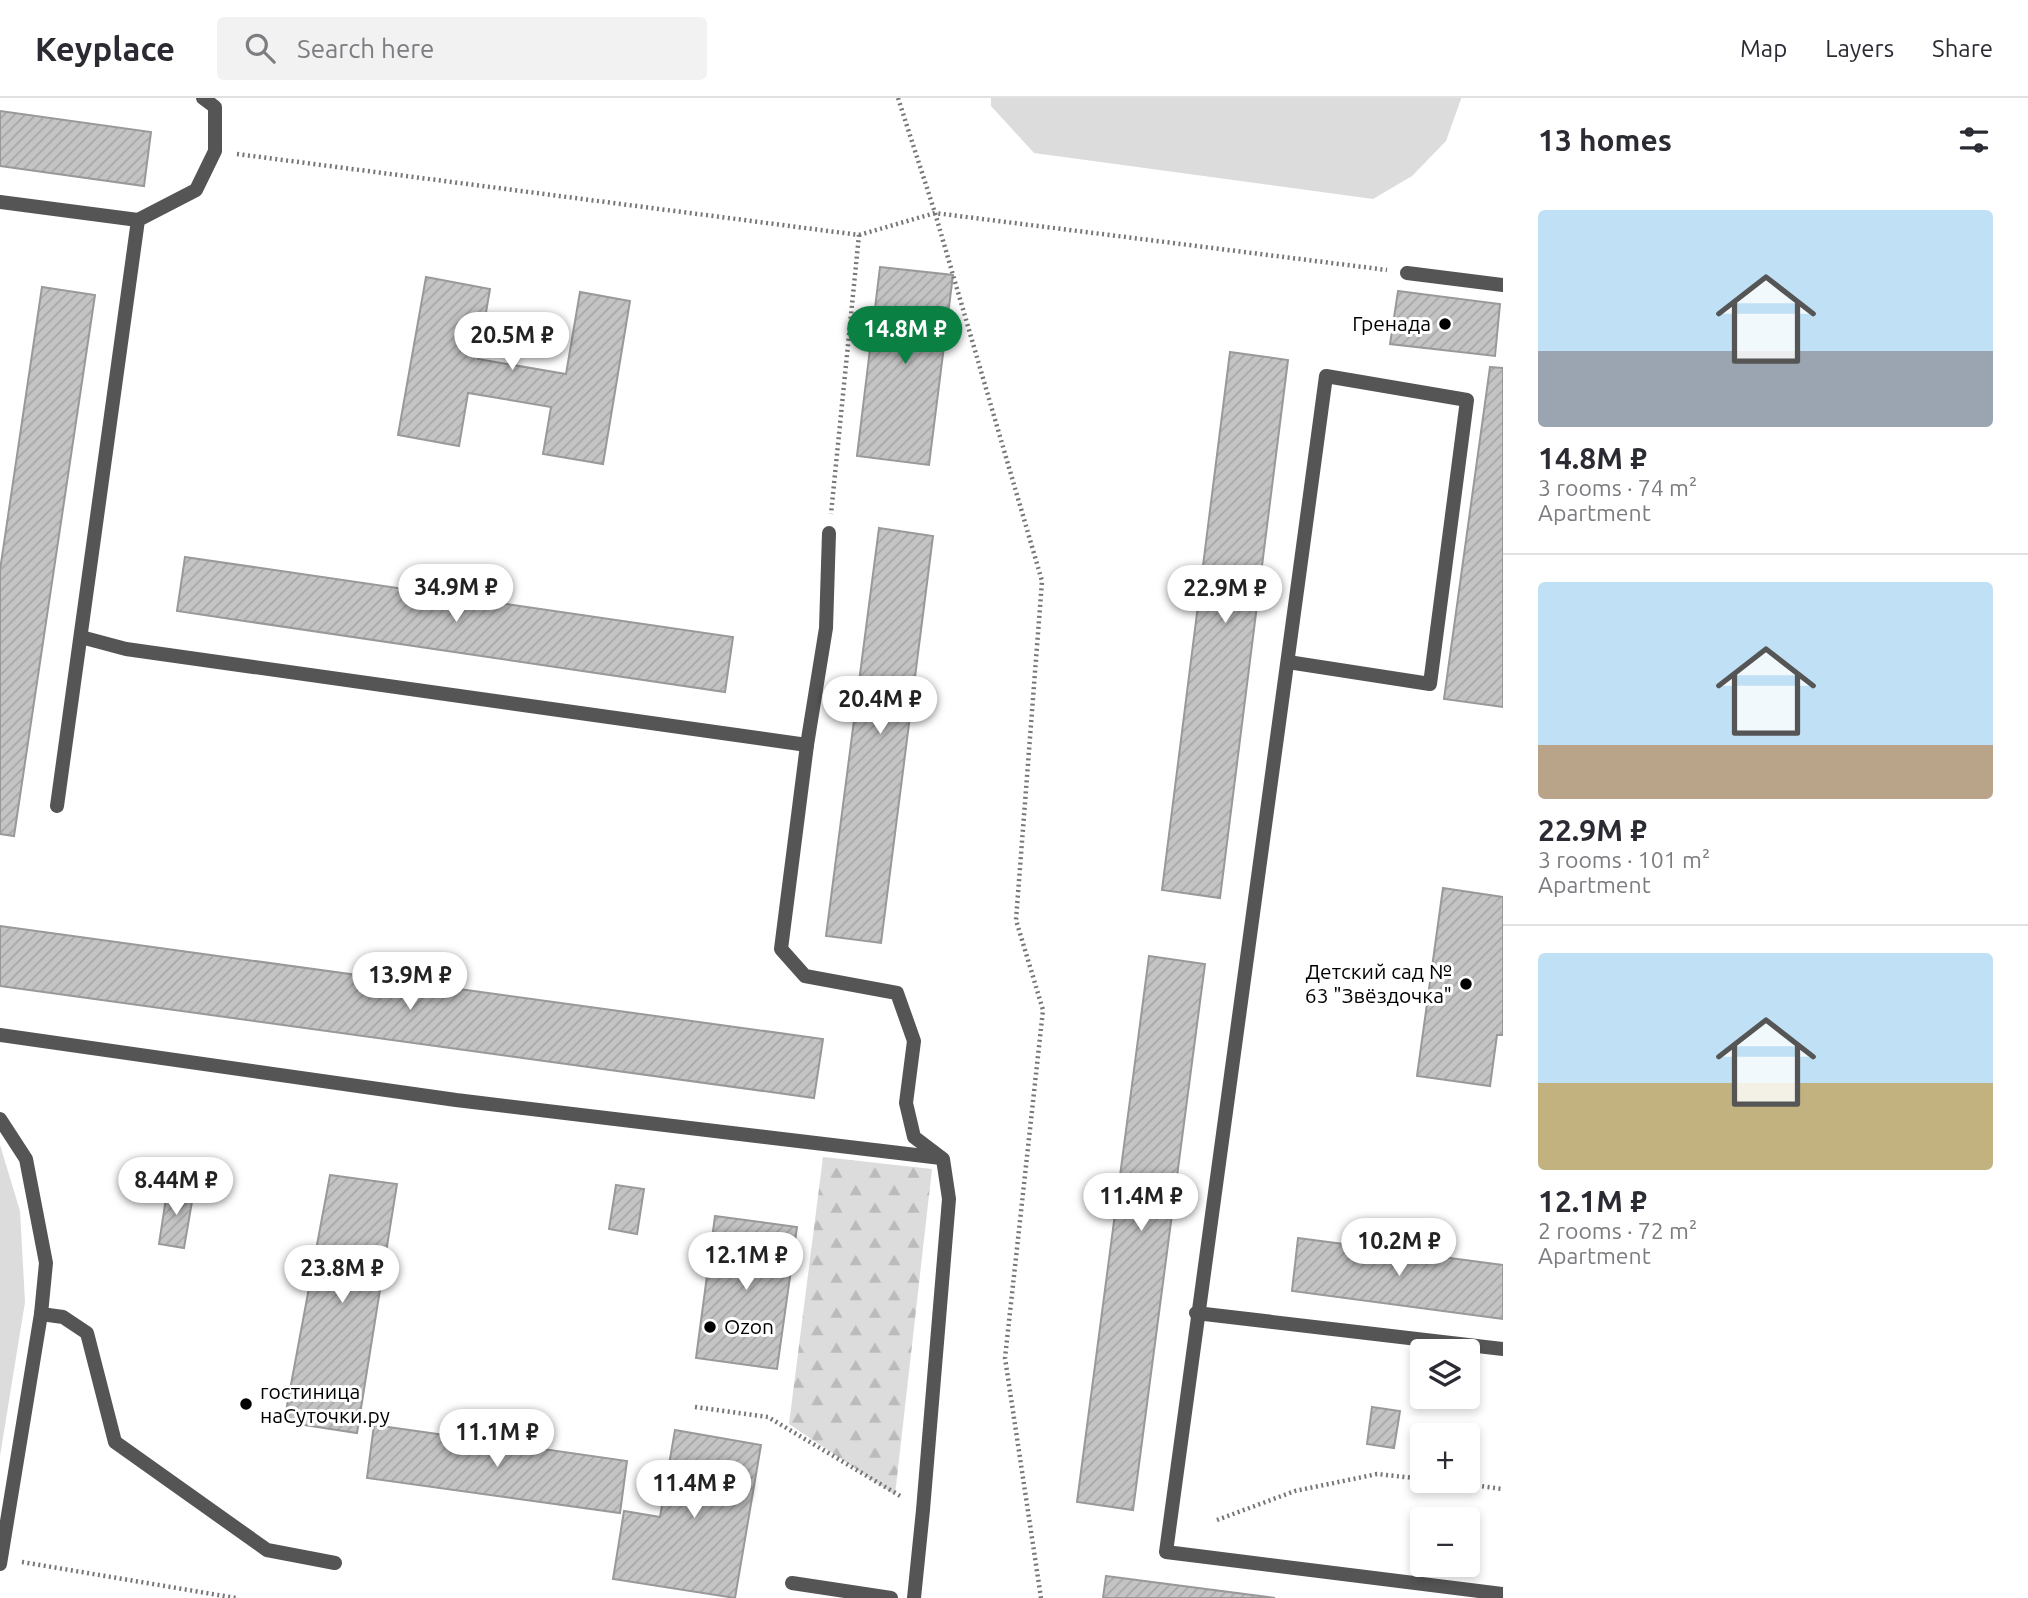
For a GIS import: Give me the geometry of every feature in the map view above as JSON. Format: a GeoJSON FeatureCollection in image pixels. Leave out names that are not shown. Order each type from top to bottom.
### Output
{"type":"FeatureCollection","features":[{"type":"Feature","properties":{"kind":"street"},"geometry":{"type":"LineString","coordinates":[[0,202],[138,220],[196,190],[215,151],[215,107],[203,98]]}},
{"type":"Feature","properties":{"kind":"street"},"geometry":{"type":"LineString","coordinates":[[57,806],[138,220]]}},
{"type":"Feature","properties":{"kind":"street"},"geometry":{"type":"LineString","coordinates":[[1408,273],[1503,285]]}},
{"type":"Feature","properties":{"kind":"street"},"geometry":{"type":"LineString","coordinates":[[1288,663],[1430,684],[1467,400],[1326,376],[1196,1313],[1166,1552],[1503,1594]]}},
{"type":"Feature","properties":{"kind":"street"},"geometry":{"type":"LineString","coordinates":[[829,533],[826,628],[807,745],[782,949],[805,976],[897,993],[914,1041],[906,1103],[914,1137],[943,1159],[949,1199],[914,1598]]}},
{"type":"Feature","properties":{"kind":"street"},"geometry":{"type":"LineString","coordinates":[[80,637],[126,649],[807,745]]}},
{"type":"Feature","properties":{"kind":"street"},"geometry":{"type":"LineString","coordinates":[[0,1035],[456,1100],[943,1159]]}},
{"type":"Feature","properties":{"kind":"street"},"geometry":{"type":"LineString","coordinates":[[0,1119],[26,1159],[46,1263],[41,1314],[0,1561]]}},
{"type":"Feature","properties":{"kind":"street"},"geometry":{"type":"LineString","coordinates":[[1196,1313],[1503,1349]]}},
{"type":"Feature","properties":{"kind":"street"},"geometry":{"type":"LineString","coordinates":[[41,1314],[63,1317],[87,1333],[115,1442],[267,1550],[335,1563]]}},
{"type":"Feature","properties":{"kind":"street"},"geometry":{"type":"LineString","coordinates":[[792,1583],[891,1598]]}},
{"type":"Feature","properties":{"kind":"path"},"geometry":{"type":"LineString","coordinates":[[898,98],[935,213],[1042,581],[1016,920],[1043,1010],[1005,1358],[1041,1598]]}},
{"type":"Feature","properties":{"kind":"path"},"geometry":{"type":"LineString","coordinates":[[215,151],[859,236],[935,213],[1408,273]]}},
{"type":"Feature","properties":{"kind":"path"},"geometry":{"type":"LineString","coordinates":[[829,533],[859,236]]}},
{"type":"Feature","properties":{"kind":"path"},"geometry":{"type":"LineString","coordinates":[[695,1407],[768,1417],[923,1510]]}},
{"type":"Feature","properties":{"kind":"path"},"geometry":{"type":"LineString","coordinates":[[1217,1520],[1296,1491],[1377,1474],[1410,1478]]}},
{"type":"Feature","properties":{"kind":"path"},"geometry":{"type":"LineString","coordinates":[[1480,1486],[1503,1489]]}},
{"type":"Feature","properties":{"kind":"path"},"geometry":{"type":"LineString","coordinates":[[0,1561],[236,1598]]}},
{"type":"Feature","properties":{"kind":"green space"},"geometry":{"type":"Polygon","coordinates":[[[991,98],[1461,99],[1446,141],[1412,176],[1373,199],[1034,153],[991,106],[991,98]]]}},
{"type":"Feature","properties":{"kind":"green space"},"geometry":{"type":"Polygon","coordinates":[[[0,1145],[20,1211],[25,1302],[0,1456],[0,1145]]]}},
{"type":"Feature","properties":{"kind":"green space"},"geometry":{"type":"Polygon","coordinates":[[[823,1157],[932,1169],[895,1495],[789,1424],[823,1157]]]}},
{"type":"Feature","properties":{"kind":"building"},"geometry":{"type":"Polygon","coordinates":[[[0,111],[151,132],[144,186],[0,166],[0,111]]]}},
{"type":"Feature","properties":{"kind":"building"},"geometry":{"type":"Polygon","coordinates":[[[880,267],[953,275],[929,465],[857,456],[880,267]]]}},
{"type":"Feature","properties":{"kind":"building"},"geometry":{"type":"Polygon","coordinates":[[[426,277],[490,289],[478,359],[566,374],[580,292],[630,301],[603,464],[543,454],[551,407],[468,393],[459,446],[398,435],[426,277]]]}},
{"type":"Feature","properties":{"kind":"building"},"geometry":{"type":"Polygon","coordinates":[[[42,287],[95,295],[14,836],[0,834],[0,570],[42,287]]]}},
{"type":"Feature","properties":{"kind":"building","name":"Гренада"},"geometry":{"type":"Polygon","coordinates":[[[1398,291],[1500,304],[1495,356],[1390,344],[1398,291]]]}},
{"type":"Feature","properties":{"kind":"building"},"geometry":{"type":"Polygon","coordinates":[[[1230,352],[1288,360],[1220,898],[1162,890],[1230,352]]]}},
{"type":"Feature","properties":{"kind":"building"},"geometry":{"type":"Polygon","coordinates":[[[1490,367],[1503,368],[1503,707],[1444,699],[1490,367]]]}},
{"type":"Feature","properties":{"kind":"building"},"geometry":{"type":"Polygon","coordinates":[[[879,528],[933,536],[881,943],[826,936],[879,528]]]}},
{"type":"Feature","properties":{"kind":"building"},"geometry":{"type":"Polygon","coordinates":[[[185,557],[733,637],[725,692],[177,611],[185,557]]]}},
{"type":"Feature","properties":{"kind":"building","name":"Детский сад № 63 \"Звёздочка\""},"geometry":{"type":"Polygon","coordinates":[[[1443,888],[1503,897],[1503,1035],[1497,1035],[1490,1086],[1417,1076],[1443,888]]]}},
{"type":"Feature","properties":{"kind":"building"},"geometry":{"type":"Polygon","coordinates":[[[0,926],[823,1039],[814,1098],[0,986],[0,926]]]}},
{"type":"Feature","properties":{"kind":"building"},"geometry":{"type":"Polygon","coordinates":[[[1149,956],[1205,964],[1133,1510],[1077,1502],[1149,956]]]}},
{"type":"Feature","properties":{"kind":"building"},"geometry":{"type":"Polygon","coordinates":[[[330,1175],[397,1184],[357,1433],[284,1422],[330,1175]]]}},
{"type":"Feature","properties":{"kind":"building"},"geometry":{"type":"Polygon","coordinates":[[[168,1185],[194,1190],[184,1248],[159,1244],[168,1185]]]}},
{"type":"Feature","properties":{"kind":"building"},"geometry":{"type":"Polygon","coordinates":[[[616,1185],[644,1189],[637,1234],[609,1229],[616,1185]]]}},
{"type":"Feature","properties":{"kind":"building"},"geometry":{"type":"Polygon","coordinates":[[[715,1216],[797,1227],[777,1369],[696,1358],[715,1216]]]}},
{"type":"Feature","properties":{"kind":"building"},"geometry":{"type":"Polygon","coordinates":[[[1298,1238],[1503,1265],[1503,1319],[1292,1291],[1298,1238]]]}},
{"type":"Feature","properties":{"kind":"building"},"geometry":{"type":"Polygon","coordinates":[[[1372,1407],[1400,1411],[1394,1448],[1367,1444],[1372,1407]]]}},
{"type":"Feature","properties":{"kind":"building"},"geometry":{"type":"Polygon","coordinates":[[[374,1425],[627,1461],[620,1513],[367,1478],[374,1425]]]}},
{"type":"Feature","properties":{"kind":"building"},"geometry":{"type":"Polygon","coordinates":[[[675,1430],[761,1445],[735,1598],[613,1579],[624,1511],[660,1517],[675,1430]]]}},
{"type":"Feature","properties":{"kind":"building"},"geometry":{"type":"Polygon","coordinates":[[[1106,1576],[1275,1598],[1103,1598],[1106,1576]]]}},
{"type":"Feature","properties":{"kind":"place","name":"Гренада"},"geometry":{"type":"Point","coordinates":[1445,324]}},
{"type":"Feature","properties":{"kind":"place","name":"Детский сад № 63 \"Звёздочка\""},"geometry":{"type":"Point","coordinates":[1466,984]}},
{"type":"Feature","properties":{"kind":"place","name":"Ozon"},"geometry":{"type":"Point","coordinates":[710,1327]}},
{"type":"Feature","properties":{"kind":"place","name":"гостиница наСуточки.ру"},"geometry":{"type":"Point","coordinates":[246,1404]}}]}
